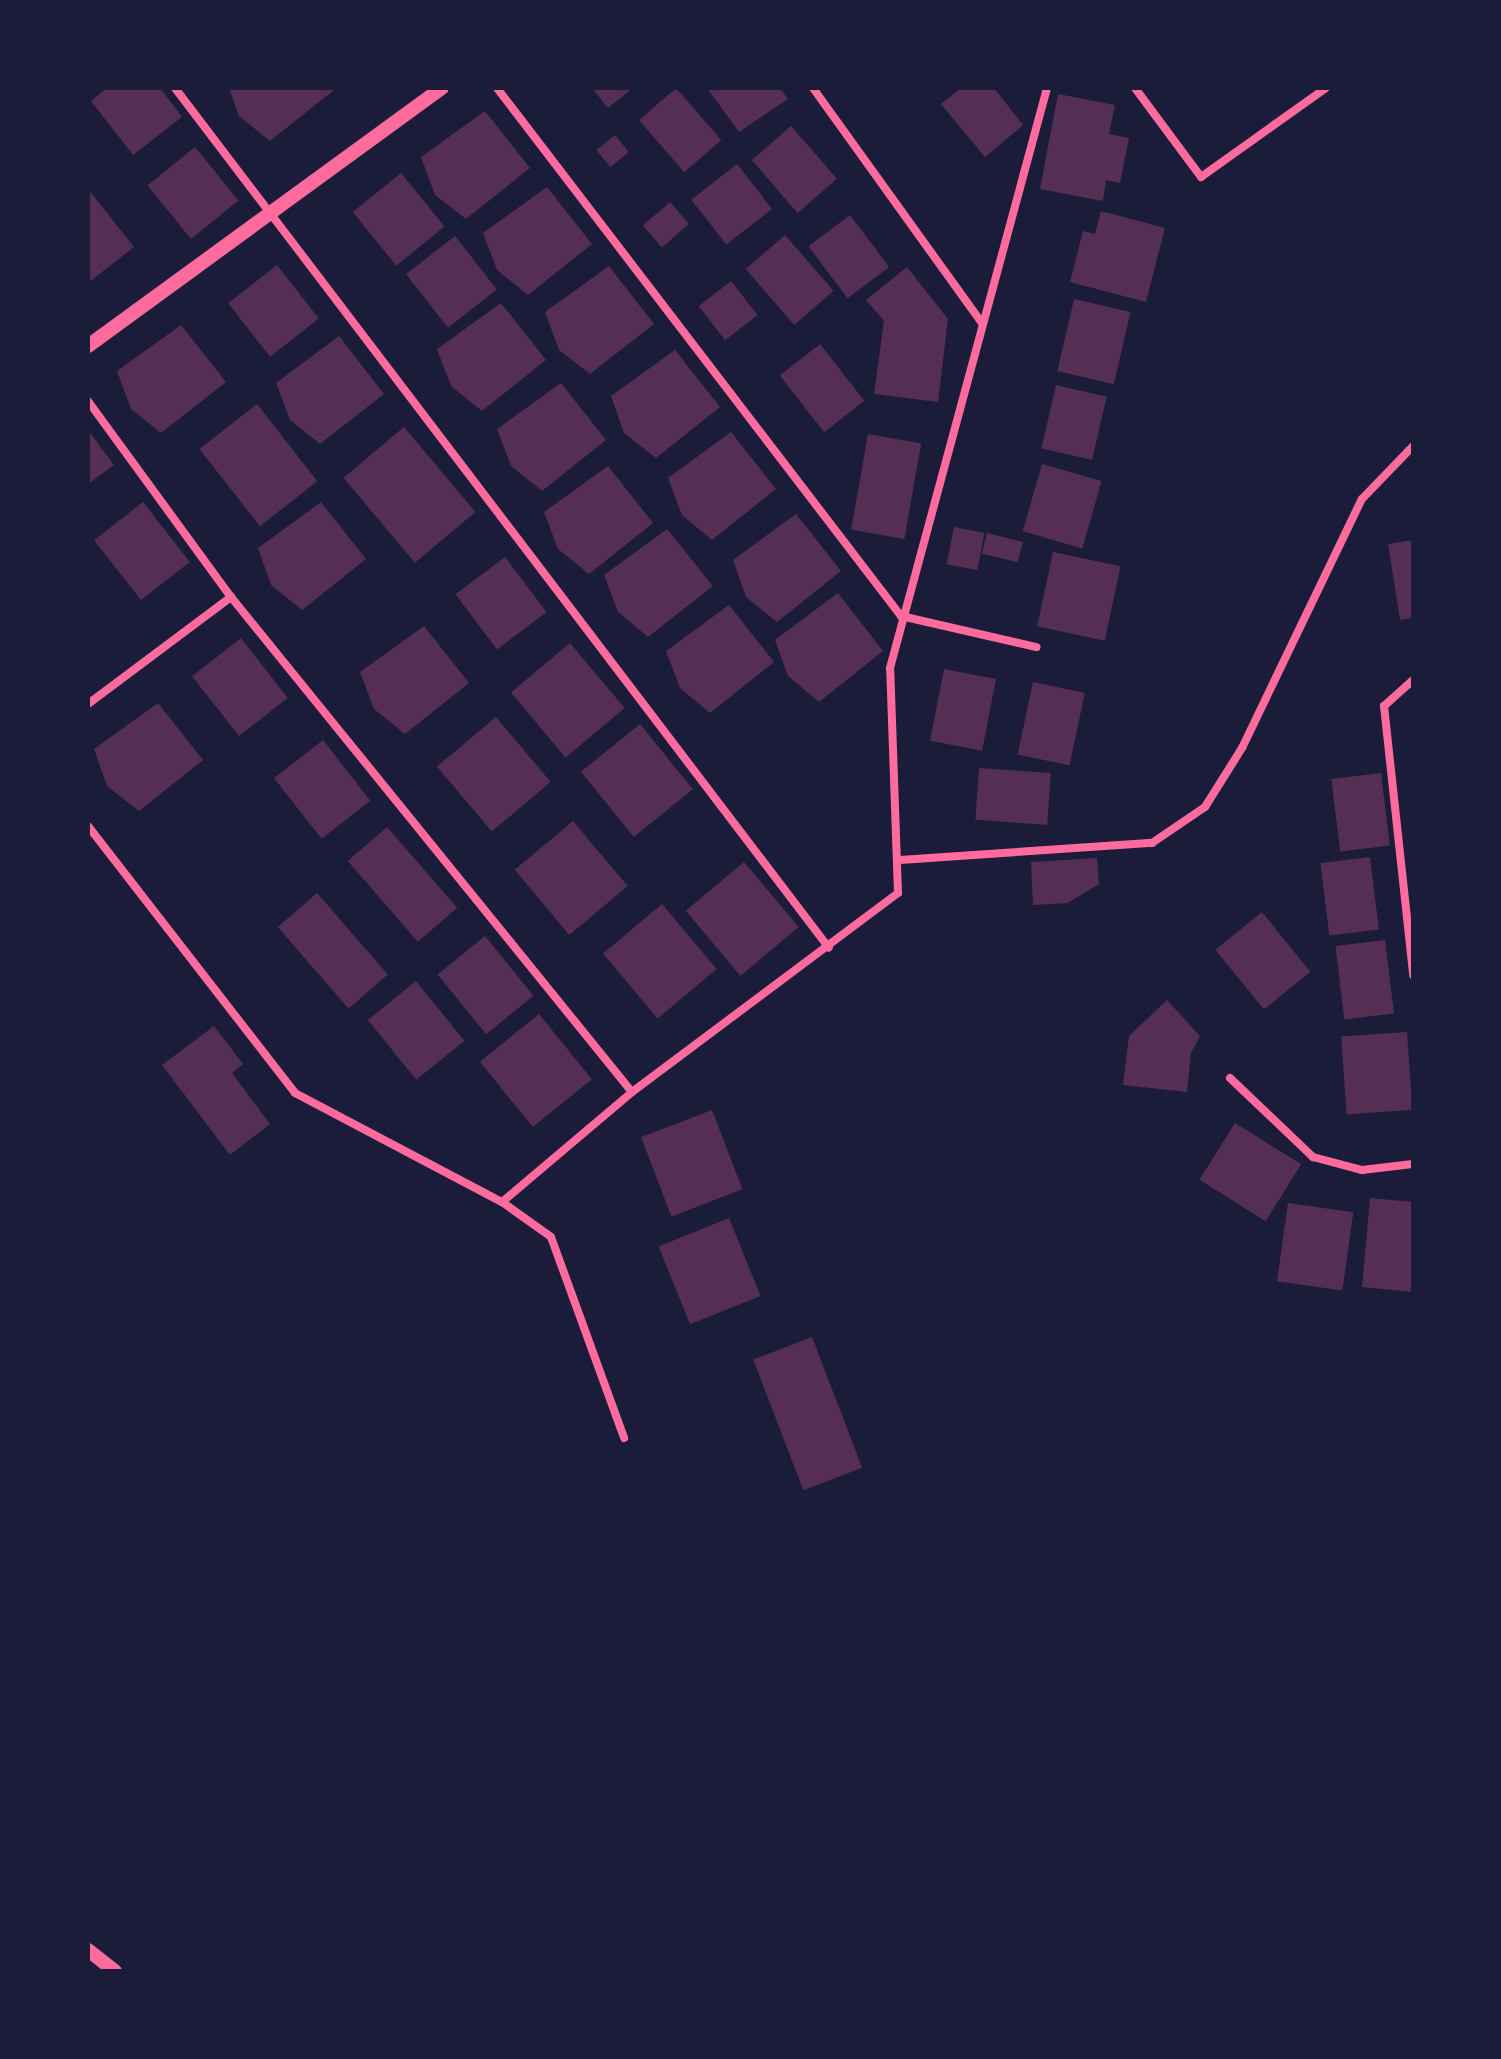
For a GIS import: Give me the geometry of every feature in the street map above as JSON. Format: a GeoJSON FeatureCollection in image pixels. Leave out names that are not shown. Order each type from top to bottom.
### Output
{"type":"FeatureCollection","features":[{"type":"Feature","properties":{"kind":"street"},"geometry":{"type":"LineString","coordinates":[[175,88],[269,216],[829,948]]}},
{"type":"Feature","properties":{"kind":"street"},"geometry":{"type":"LineString","coordinates":[[88,346],[442,88]]}},
{"type":"Feature","properties":{"kind":"street"},"geometry":{"type":"LineString","coordinates":[[497,88],[901,616],[1036,647]]}},
{"type":"Feature","properties":{"kind":"street"},"geometry":{"type":"LineString","coordinates":[[813,88],[982,323]]}},
{"type":"Feature","properties":{"kind":"street"},"geometry":{"type":"LineString","coordinates":[[502,1202],[632,1092],[829,948],[898,893],[900,860],[890,668],[901,616],[1047,88]]}},
{"type":"Feature","properties":{"kind":"street"},"geometry":{"type":"LineString","coordinates":[[1135,88],[1201,177],[1326,88]]}},
{"type":"Feature","properties":{"kind":"street"},"geometry":{"type":"LineString","coordinates":[[88,401],[231,597],[632,1092]]}},
{"type":"Feature","properties":{"kind":"street"},"geometry":{"type":"LineString","coordinates":[[900,860],[1152,843],[1205,807],[1242,748],[1362,499],[1413,446]]}},
{"type":"Feature","properties":{"kind":"street"},"geometry":{"type":"LineString","coordinates":[[88,704],[231,597]]}},
{"type":"Feature","properties":{"kind":"street"},"geometry":{"type":"LineString","coordinates":[[1413,680],[1384,706],[1413,975]]}},
{"type":"Feature","properties":{"kind":"street"},"geometry":{"type":"LineString","coordinates":[[88,826],[295,1093],[502,1202],[551,1237],[624,1438]]}},
{"type":"Feature","properties":{"kind":"street"},"geometry":{"type":"LineString","coordinates":[[1230,1078],[1313,1157],[1362,1170],[1413,1164]]}},
{"type":"Feature","properties":{"kind":"street"},"geometry":{"type":"LineString","coordinates":[[88,1950],[115,1971]]}},
{"type":"Feature","properties":{"kind":"building"},"geometry":{"type":"Polygon","coordinates":[[[107,88],[160,88],[182,117],[133,155],[91,101],[107,88]]]}},
{"type":"Feature","properties":{"kind":"building"},"geometry":{"type":"Polygon","coordinates":[[[229,88],[334,90],[270,141],[239,116],[229,88]]]}},
{"type":"Feature","properties":{"kind":"building"},"geometry":{"type":"Polygon","coordinates":[[[592,88],[633,88],[608,108],[592,88]]]}},
{"type":"Feature","properties":{"kind":"building"},"geometry":{"type":"Polygon","coordinates":[[[676,88],[721,140],[684,172],[639,120],[676,88]]]}},
{"type":"Feature","properties":{"kind":"building"},"geometry":{"type":"Polygon","coordinates":[[[707,88],[780,88],[788,99],[739,132],[707,88]]]}},
{"type":"Feature","properties":{"kind":"building"},"geometry":{"type":"Polygon","coordinates":[[[961,88],[994,88],[1023,125],[985,157],[941,104],[961,88]]]}},
{"type":"Feature","properties":{"kind":"building"},"geometry":{"type":"Polygon","coordinates":[[[1058,94],[1115,105],[1109,134],[1129,138],[1120,183],[1106,180],[1103,201],[1040,189],[1058,94]]]}},
{"type":"Feature","properties":{"kind":"building"},"geometry":{"type":"Polygon","coordinates":[[[485,111],[530,168],[466,219],[435,195],[421,157],[485,111]]]}},
{"type":"Feature","properties":{"kind":"building"},"geometry":{"type":"Polygon","coordinates":[[[791,126],[837,179],[798,213],[752,160],[791,126]]]}},
{"type":"Feature","properties":{"kind":"building"},"geometry":{"type":"Polygon","coordinates":[[[615,135],[629,152],[610,167],[596,150],[615,135]]]}},
{"type":"Feature","properties":{"kind":"building"},"geometry":{"type":"Polygon","coordinates":[[[195,147],[238,201],[191,239],[148,185],[195,147]]]}},
{"type":"Feature","properties":{"kind":"building"},"geometry":{"type":"Polygon","coordinates":[[[737,164],[772,209],[726,245],[691,200],[737,164]]]}},
{"type":"Feature","properties":{"kind":"building"},"geometry":{"type":"Polygon","coordinates":[[[401,173],[444,227],[396,266],[353,212],[401,173]]]}},
{"type":"Feature","properties":{"kind":"building"},"geometry":{"type":"Polygon","coordinates":[[[547,187],[592,244],[528,295],[497,270],[483,233],[547,187]]]}},
{"type":"Feature","properties":{"kind":"building"},"geometry":{"type":"Polygon","coordinates":[[[88,189],[134,247],[88,283],[88,189]]]}},
{"type":"Feature","properties":{"kind":"building"},"geometry":{"type":"Polygon","coordinates":[[[670,202],[689,224],[662,248],[643,226],[670,202]]]}},
{"type":"Feature","properties":{"kind":"building"},"geometry":{"type":"Polygon","coordinates":[[[1101,211],[1165,228],[1146,302],[1070,282],[1083,231],[1095,234],[1101,211]]]}},
{"type":"Feature","properties":{"kind":"building"},"geometry":{"type":"Polygon","coordinates":[[[850,215],[889,267],[848,298],[808,246],[850,215]]]}},
{"type":"Feature","properties":{"kind":"building"},"geometry":{"type":"Polygon","coordinates":[[[785,235],[834,291],[794,325],[746,269],[785,235]]]}},
{"type":"Feature","properties":{"kind":"building"},"geometry":{"type":"Polygon","coordinates":[[[455,236],[497,290],[448,328],[406,274],[455,236]]]}},
{"type":"Feature","properties":{"kind":"building"},"geometry":{"type":"Polygon","coordinates":[[[277,265],[319,319],[270,357],[228,303],[277,265]]]}},
{"type":"Feature","properties":{"kind":"building"},"geometry":{"type":"Polygon","coordinates":[[[609,266],[654,324],[590,374],[559,350],[545,312],[609,266]]]}},
{"type":"Feature","properties":{"kind":"building"},"geometry":{"type":"Polygon","coordinates":[[[907,267],[948,319],[938,402],[874,394],[884,321],[866,300],[907,267]]]}},
{"type":"Feature","properties":{"kind":"building"},"geometry":{"type":"Polygon","coordinates":[[[731,281],[757,315],[725,340],[699,306],[731,281]]]}},
{"type":"Feature","properties":{"kind":"building"},"geometry":{"type":"Polygon","coordinates":[[[1074,299],[1131,312],[1114,384],[1057,371],[1074,299]]]}},
{"type":"Feature","properties":{"kind":"building"},"geometry":{"type":"Polygon","coordinates":[[[501,303],[546,360],[482,411],[451,386],[437,349],[501,303]]]}},
{"type":"Feature","properties":{"kind":"building"},"geometry":{"type":"Polygon","coordinates":[[[181,325],[226,382],[161,433],[131,409],[117,371],[181,325]]]}},
{"type":"Feature","properties":{"kind":"building"},"geometry":{"type":"Polygon","coordinates":[[[339,336],[384,394],[320,444],[290,420],[276,383],[339,336]]]}},
{"type":"Feature","properties":{"kind":"building"},"geometry":{"type":"Polygon","coordinates":[[[820,344],[864,401],[824,432],[780,375],[820,344]]]}},
{"type":"Feature","properties":{"kind":"building"},"geometry":{"type":"Polygon","coordinates":[[[675,350],[720,407],[656,458],[624,433],[611,396],[675,350]]]}},
{"type":"Feature","properties":{"kind":"building"},"geometry":{"type":"Polygon","coordinates":[[[561,383],[606,440],[542,491],[511,466],[497,429],[561,383]]]}},
{"type":"Feature","properties":{"kind":"building"},"geometry":{"type":"Polygon","coordinates":[[[1056,385],[1107,397],[1092,460],[1041,448],[1056,385]]]}},
{"type":"Feature","properties":{"kind":"building"},"geometry":{"type":"Polygon","coordinates":[[[257,404],[317,481],[260,526],[199,449],[257,404]]]}},
{"type":"Feature","properties":{"kind":"building"},"geometry":{"type":"Polygon","coordinates":[[[404,427],[475,512],[415,563],[343,478],[404,427]]]}},
{"type":"Feature","properties":{"kind":"building"},"geometry":{"type":"Polygon","coordinates":[[[88,430],[114,465],[88,484],[88,430]]]}},
{"type":"Feature","properties":{"kind":"building"},"geometry":{"type":"Polygon","coordinates":[[[731,432],[776,489],[712,540],[682,515],[668,478],[731,432]]]}},
{"type":"Feature","properties":{"kind":"building"},"geometry":{"type":"Polygon","coordinates":[[[868,434],[921,443],[904,539],[851,530],[868,434]]]}},
{"type":"Feature","properties":{"kind":"building"},"geometry":{"type":"Polygon","coordinates":[[[1042,464],[1102,481],[1082,548],[1023,531],[1042,464]]]}},
{"type":"Feature","properties":{"kind":"building"},"geometry":{"type":"Polygon","coordinates":[[[608,466],[653,523],[589,574],[558,549],[544,512],[608,466]]]}},
{"type":"Feature","properties":{"kind":"building"},"geometry":{"type":"Polygon","coordinates":[[[143,502],[190,562],[141,600],[94,540],[143,502]]]}},
{"type":"Feature","properties":{"kind":"building"},"geometry":{"type":"Polygon","coordinates":[[[321,502],[366,559],[302,610],[271,585],[258,548],[321,502]]]}},
{"type":"Feature","properties":{"kind":"building"},"geometry":{"type":"Polygon","coordinates":[[[796,514],[841,571],[777,622],[746,597],[733,560],[796,514]]]}},
{"type":"Feature","properties":{"kind":"building"},"geometry":{"type":"Polygon","coordinates":[[[954,527],[984,533],[977,570],[947,564],[954,527]]]}},
{"type":"Feature","properties":{"kind":"building"},"geometry":{"type":"Polygon","coordinates":[[[667,529],[713,586],[648,637],[618,612],[604,575],[667,529]]]}},
{"type":"Feature","properties":{"kind":"building"},"geometry":{"type":"Polygon","coordinates":[[[987,533],[1023,542],[1018,562],[982,553],[987,533]]]}},
{"type":"Feature","properties":{"kind":"building"},"geometry":{"type":"Polygon","coordinates":[[[1413,540],[1413,618],[1400,620],[1388,544],[1413,540]]]}},
{"type":"Feature","properties":{"kind":"building"},"geometry":{"type":"Polygon","coordinates":[[[1053,552],[1120,566],[1105,641],[1037,626],[1053,552]]]}},
{"type":"Feature","properties":{"kind":"building"},"geometry":{"type":"Polygon","coordinates":[[[505,557],[547,612],[497,649],[455,594],[505,557]]]}},
{"type":"Feature","properties":{"kind":"building"},"geometry":{"type":"Polygon","coordinates":[[[838,593],[883,651],[819,702],[788,676],[775,640],[838,593]]]}},
{"type":"Feature","properties":{"kind":"building"},"geometry":{"type":"Polygon","coordinates":[[[729,605],[774,662],[710,713],[680,688],[666,651],[729,605]]]}},
{"type":"Feature","properties":{"kind":"building"},"geometry":{"type":"Polygon","coordinates":[[[424,626],[469,683],[405,734],[374,709],[360,672],[424,626]]]}},
{"type":"Feature","properties":{"kind":"building"},"geometry":{"type":"Polygon","coordinates":[[[241,638],[288,698],[239,736],[192,676],[241,638]]]}},
{"type":"Feature","properties":{"kind":"building"},"geometry":{"type":"Polygon","coordinates":[[[570,643],[625,708],[566,758],[511,692],[570,643]]]}},
{"type":"Feature","properties":{"kind":"building"},"geometry":{"type":"Polygon","coordinates":[[[944,669],[996,679],[982,751],[930,741],[944,669]]]}},
{"type":"Feature","properties":{"kind":"building"},"geometry":{"type":"Polygon","coordinates":[[[1033,682],[1085,693],[1069,765],[1018,754],[1033,682]]]}},
{"type":"Feature","properties":{"kind":"building"},"geometry":{"type":"Polygon","coordinates":[[[158,703],[203,760],[139,811],[107,786],[94,749],[158,703]]]}},
{"type":"Feature","properties":{"kind":"building"},"geometry":{"type":"Polygon","coordinates":[[[496,717],[551,782],[492,832],[437,766],[496,717]]]}},
{"type":"Feature","properties":{"kind":"building"},"geometry":{"type":"Polygon","coordinates":[[[640,724],[693,789],[634,837],[581,772],[640,724]]]}},
{"type":"Feature","properties":{"kind":"building"},"geometry":{"type":"Polygon","coordinates":[[[323,740],[370,801],[322,839],[274,778],[323,740]]]}},
{"type":"Feature","properties":{"kind":"building"},"geometry":{"type":"Polygon","coordinates":[[[979,768],[1051,773],[1047,825],[975,820],[979,768]]]}},
{"type":"Feature","properties":{"kind":"building"},"geometry":{"type":"Polygon","coordinates":[[[1381,773],[1390,845],[1340,852],[1331,779],[1381,773]]]}},
{"type":"Feature","properties":{"kind":"building"},"geometry":{"type":"Polygon","coordinates":[[[573,821],[628,886],[569,935],[515,870],[573,821]]]}},
{"type":"Feature","properties":{"kind":"building"},"geometry":{"type":"Polygon","coordinates":[[[387,827],[457,908],[418,942],[348,861],[387,827]]]}},
{"type":"Feature","properties":{"kind":"building"},"geometry":{"type":"Polygon","coordinates":[[[1370,857],[1379,929],[1329,936],[1320,863],[1370,857]]]}},
{"type":"Feature","properties":{"kind":"building"},"geometry":{"type":"Polygon","coordinates":[[[1097,858],[1099,884],[1068,903],[1033,905],[1031,862],[1097,858]]]}},
{"type":"Feature","properties":{"kind":"building"},"geometry":{"type":"Polygon","coordinates":[[[744,862],[799,927],[740,976],[686,911],[744,862]]]}},
{"type":"Feature","properties":{"kind":"building"},"geometry":{"type":"Polygon","coordinates":[[[317,893],[388,975],[349,1009],[278,927],[317,893]]]}},
{"type":"Feature","properties":{"kind":"building"},"geometry":{"type":"Polygon","coordinates":[[[662,904],[717,969],[658,1019],[603,953],[662,904]]]}},
{"type":"Feature","properties":{"kind":"building"},"geometry":{"type":"Polygon","coordinates":[[[1262,912],[1310,972],[1264,1010],[1215,950],[1262,912]]]}},
{"type":"Feature","properties":{"kind":"building"},"geometry":{"type":"Polygon","coordinates":[[[485,936],[533,996],[486,1034],[438,974],[485,936]]]}},
{"type":"Feature","properties":{"kind":"building"},"geometry":{"type":"Polygon","coordinates":[[[1385,940],[1394,1013],[1344,1020],[1335,946],[1385,940]]]}},
{"type":"Feature","properties":{"kind":"building"},"geometry":{"type":"Polygon","coordinates":[[[416,981],[464,1041],[416,1080],[368,1020],[416,981]]]}},
{"type":"Feature","properties":{"kind":"building"},"geometry":{"type":"Polygon","coordinates":[[[1167,1000],[1200,1036],[1191,1053],[1187,1092],[1123,1085],[1129,1036],[1167,1000]]]}},
{"type":"Feature","properties":{"kind":"building"},"geometry":{"type":"Polygon","coordinates":[[[539,1014],[592,1079],[533,1127],[480,1062],[539,1014]]]}},
{"type":"Feature","properties":{"kind":"building"},"geometry":{"type":"Polygon","coordinates":[[[214,1026],[243,1064],[232,1073],[270,1124],[230,1155],[162,1065],[214,1026]]]}},
{"type":"Feature","properties":{"kind":"building"},"geometry":{"type":"Polygon","coordinates":[[[1407,1032],[1412,1110],[1347,1114],[1341,1037],[1407,1032]]]}},
{"type":"Feature","properties":{"kind":"building"},"geometry":{"type":"Polygon","coordinates":[[[712,1110],[742,1189],[672,1217],[641,1137],[712,1110]]]}},
{"type":"Feature","properties":{"kind":"building"},"geometry":{"type":"Polygon","coordinates":[[[1235,1123],[1301,1164],[1266,1221],[1199,1180],[1235,1123]]]}},
{"type":"Feature","properties":{"kind":"building"},"geometry":{"type":"Polygon","coordinates":[[[1370,1198],[1413,1202],[1413,1292],[1362,1287],[1370,1198]]]}},
{"type":"Feature","properties":{"kind":"building"},"geometry":{"type":"Polygon","coordinates":[[[1288,1203],[1353,1212],[1342,1290],[1277,1281],[1288,1203]]]}},
{"type":"Feature","properties":{"kind":"building"},"geometry":{"type":"Polygon","coordinates":[[[729,1218],[760,1296],[690,1324],[659,1246],[729,1218]]]}},
{"type":"Feature","properties":{"kind":"building"},"geometry":{"type":"Polygon","coordinates":[[[812,1337],[862,1468],[803,1490],[753,1360],[812,1337]]]}}]}
